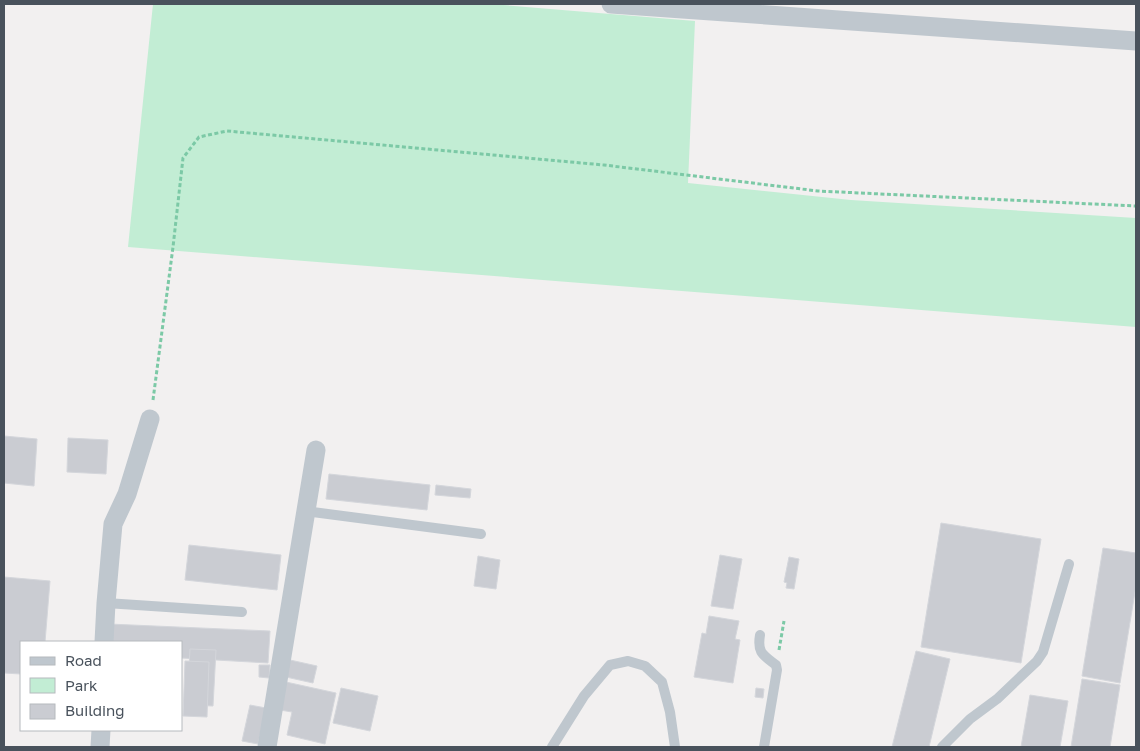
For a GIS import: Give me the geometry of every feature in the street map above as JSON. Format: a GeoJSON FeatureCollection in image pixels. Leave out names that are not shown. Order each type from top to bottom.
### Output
{"type":"FeatureCollection","features":[{"type":"Feature","properties":{"kind":"street"},"geometry":{"type":"LineString","coordinates":[[611,4],[1136,41]]}},
{"type":"Feature","properties":{"kind":"street"},"geometry":{"type":"LineString","coordinates":[[104,641],[113,524],[127,494],[150,419]]}},
{"type":"Feature","properties":{"kind":"street"},"geometry":{"type":"LineString","coordinates":[[266,747],[316,450]]}},
{"type":"Feature","properties":{"kind":"street"},"geometry":{"type":"LineString","coordinates":[[100,747],[101,731]]}},
{"type":"Feature","properties":{"kind":"lane"},"geometry":{"type":"LineString","coordinates":[[305,511],[481,534]]}},
{"type":"Feature","properties":{"kind":"lane"},"geometry":{"type":"LineString","coordinates":[[942,747],[970,719],[997,699],[1037,661],[1043,652],[1069,564]]}},
{"type":"Feature","properties":{"kind":"lane"},"geometry":{"type":"LineString","coordinates":[[106,603],[242,612]]}},
{"type":"Feature","properties":{"kind":"lane"},"geometry":{"type":"LineString","coordinates":[[760,635],[758,645],[761,652],[776,665],[764,747]]}},
{"type":"Feature","properties":{"kind":"lane"},"geometry":{"type":"LineString","coordinates":[[552,747],[584,696],[610,665],[628,661],[645,666],[662,682],[670,712],[675,747]]}},
{"type":"Feature","properties":{"kind":"path"},"geometry":{"type":"LineString","coordinates":[[150,419],[183,158],[199,137],[227,131],[604,165],[818,191],[1136,206]]}},
{"type":"Feature","properties":{"kind":"path"},"geometry":{"type":"LineString","coordinates":[[776,665],[784,621]]}},
{"type":"Feature","properties":{"kind":"green space"},"geometry":{"type":"Polygon","coordinates":[[[153,4],[491,4],[695,21],[688,183],[851,200],[1136,218],[1136,327],[128,247],[153,4]]]}},
{"type":"Feature","properties":{"kind":"building"},"geometry":{"type":"Polygon","coordinates":[[[4,436],[37,439],[34,486],[4,483],[4,436]]]}},
{"type":"Feature","properties":{"kind":"building"},"geometry":{"type":"Polygon","coordinates":[[[68,438],[108,440],[106,474],[67,472],[68,438]]]}},
{"type":"Feature","properties":{"kind":"building"},"geometry":{"type":"Polygon","coordinates":[[[329,474],[430,485],[427,510],[326,499],[329,474]]]}},
{"type":"Feature","properties":{"kind":"building"},"geometry":{"type":"Polygon","coordinates":[[[436,485],[471,489],[470,498],[435,495],[436,485]]]}},
{"type":"Feature","properties":{"kind":"building"},"geometry":{"type":"Polygon","coordinates":[[[941,523],[1041,539],[1021,663],[921,647],[941,523]]]}},
{"type":"Feature","properties":{"kind":"building"},"geometry":{"type":"Polygon","coordinates":[[[189,545],[281,555],[277,590],[185,580],[189,545]]]}},
{"type":"Feature","properties":{"kind":"building"},"geometry":{"type":"Polygon","coordinates":[[[1103,548],[1136,553],[1136,586],[1120,683],[1082,676],[1103,548]]]}},
{"type":"Feature","properties":{"kind":"building"},"geometry":{"type":"Polygon","coordinates":[[[720,555],[742,559],[733,609],[711,606],[720,555]]]}},
{"type":"Feature","properties":{"kind":"building"},"geometry":{"type":"Polygon","coordinates":[[[478,556],[500,560],[496,589],[474,586],[478,556]]]}},
{"type":"Feature","properties":{"kind":"building"},"geometry":{"type":"Polygon","coordinates":[[[789,557],[799,559],[794,589],[786,588],[787,583],[784,582],[789,557]]]}},
{"type":"Feature","properties":{"kind":"building"},"geometry":{"type":"Polygon","coordinates":[[[4,577],[50,581],[45,641],[20,641],[20,674],[4,673],[4,577]]]}},
{"type":"Feature","properties":{"kind":"building"},"geometry":{"type":"Polygon","coordinates":[[[709,616],[739,621],[735,639],[740,640],[733,683],[694,677],[702,633],[706,634],[709,616]]]}},
{"type":"Feature","properties":{"kind":"building"},"geometry":{"type":"Polygon","coordinates":[[[109,624],[270,631],[268,663],[182,658],[182,641],[108,641],[109,624]]]}},
{"type":"Feature","properties":{"kind":"building"},"geometry":{"type":"Polygon","coordinates":[[[190,649],[216,650],[213,706],[187,705],[190,649]]]}},
{"type":"Feature","properties":{"kind":"building"},"geometry":{"type":"Polygon","coordinates":[[[916,651],[950,659],[929,747],[892,747],[916,651]]]}},
{"type":"Feature","properties":{"kind":"building"},"geometry":{"type":"Polygon","coordinates":[[[290,660],[317,666],[313,683],[286,677],[290,660]]]}},
{"type":"Feature","properties":{"kind":"building"},"geometry":{"type":"Polygon","coordinates":[[[185,661],[209,662],[207,717],[183,716],[185,661]]]}},
{"type":"Feature","properties":{"kind":"building"},"geometry":{"type":"Polygon","coordinates":[[[259,665],[270,665],[269,678],[259,677],[259,665]]]}},
{"type":"Feature","properties":{"kind":"building"},"geometry":{"type":"Polygon","coordinates":[[[1082,679],[1120,685],[1110,747],[1071,747],[1082,679]]]}},
{"type":"Feature","properties":{"kind":"building"},"geometry":{"type":"Polygon","coordinates":[[[286,682],[336,693],[325,744],[287,735],[292,712],[280,710],[286,682]]]}},
{"type":"Feature","properties":{"kind":"building"},"geometry":{"type":"Polygon","coordinates":[[[341,688],[378,696],[370,731],[333,723],[341,688]]]}},
{"type":"Feature","properties":{"kind":"building"},"geometry":{"type":"Polygon","coordinates":[[[756,688],[764,689],[763,698],[755,697],[756,688]]]}},
{"type":"Feature","properties":{"kind":"building"},"geometry":{"type":"Polygon","coordinates":[[[1030,695],[1068,701],[1060,747],[1021,747],[1030,695]]]}},
{"type":"Feature","properties":{"kind":"building"},"geometry":{"type":"Polygon","coordinates":[[[250,705],[266,708],[258,744],[242,741],[250,705]]]}}]}
